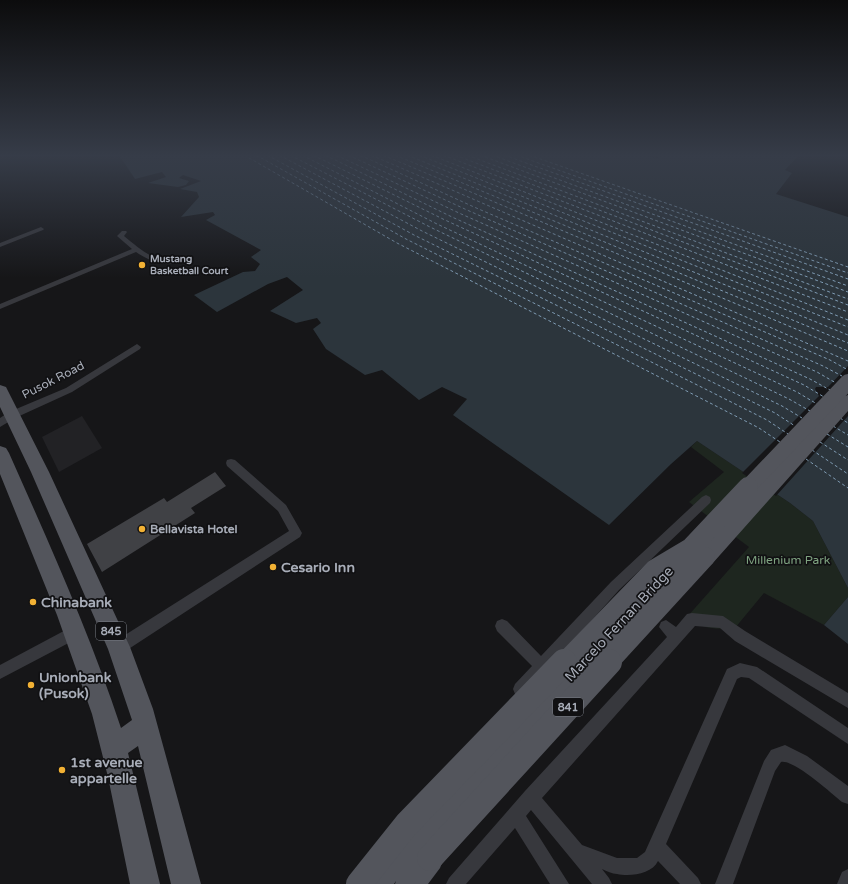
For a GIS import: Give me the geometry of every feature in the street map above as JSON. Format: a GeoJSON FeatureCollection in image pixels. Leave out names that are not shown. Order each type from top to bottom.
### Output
{"type":"FeatureCollection","features":[{"type":"Feature","properties":{"kind":"main road","name":"Marcelo Fernan Bridge"},"geometry":{"type":"LineString","coordinates":[[374,884],[848,382]]}},
{"type":"Feature","properties":{"kind":"main road","name":"845"},"geometry":{"type":"LineString","coordinates":[[0,391],[6,419],[40,472],[119,647],[146,726],[186,884]]}},
{"type":"Feature","properties":{"kind":"main road","name":"Marcelo Fernan Bridge"},"geometry":{"type":"LineString","coordinates":[[410,884],[430,858],[848,401]]}},
{"type":"Feature","properties":{"kind":"main road","name":"845"},"geometry":{"type":"LineString","coordinates":[[0,452],[75,632],[104,714],[114,748],[145,884]]}},
{"type":"Feature","properties":{"kind":"main road"},"geometry":{"type":"LineString","coordinates":[[359,884],[406,824],[655,569],[692,547]]}},
{"type":"Feature","properties":{"kind":"main road"},"geometry":{"type":"LineString","coordinates":[[114,748],[146,726]]}},
{"type":"Feature","properties":{"kind":"street"},"geometry":{"type":"LineString","coordinates":[[0,245],[41,229]]}},
{"type":"Feature","properties":{"kind":"street"},"geometry":{"type":"LineString","coordinates":[[124,232],[120,236],[143,254],[154,260],[173,261]]}},
{"type":"Feature","properties":{"kind":"street"},"geometry":{"type":"LineString","coordinates":[[0,307],[137,249]]}},
{"type":"Feature","properties":{"kind":"street","name":"Pusok Road"},"geometry":{"type":"LineString","coordinates":[[6,419],[69,390],[137,347]]}},
{"type":"Feature","properties":{"kind":"street"},"geometry":{"type":"LineString","coordinates":[[119,647],[296,533],[282,508],[231,463]]}},
{"type":"Feature","properties":{"kind":"street"},"geometry":{"type":"LineString","coordinates":[[344,884],[541,666],[616,587],[706,500]]}},
{"type":"Feature","properties":{"kind":"street"},"geometry":{"type":"LineString","coordinates":[[455,884],[516,815],[671,632],[692,619],[723,622],[740,636],[848,701]]}},
{"type":"Feature","properties":{"kind":"street"},"geometry":{"type":"LineString","coordinates":[[502,626],[541,666]]}},
{"type":"Feature","properties":{"kind":"street"},"geometry":{"type":"LineString","coordinates":[[0,672],[75,632]]}},
{"type":"Feature","properties":{"kind":"street"},"geometry":{"type":"LineString","coordinates":[[577,852],[617,866],[639,866],[651,858],[732,674],[740,670],[752,672],[848,737]]}},
{"type":"Feature","properties":{"kind":"street"},"geometry":{"type":"LineString","coordinates":[[724,884],[769,766],[776,755],[785,753],[802,761],[848,796]]}},
{"type":"Feature","properties":{"kind":"street"},"geometry":{"type":"LineString","coordinates":[[531,797],[603,884]]}},
{"type":"Feature","properties":{"kind":"street"},"geometry":{"type":"LineString","coordinates":[[516,815],[560,884]]}},
{"type":"Feature","properties":{"kind":"street"},"geometry":{"type":"LineString","coordinates":[[657,847],[692,884]]}},
{"type":"Feature","properties":{"kind":"street"},"geometry":{"type":"LineString","coordinates":[[846,884],[848,878]]}},
{"type":"Feature","properties":{"kind":"shaded area"},"geometry":{"type":"Polygon","coordinates":[[[783,196],[848,217],[848,588],[813,521],[790,503],[697,441],[671,464],[609,525],[453,415],[467,399],[442,387],[419,400],[382,370],[365,375],[326,349],[313,329],[321,323],[317,318],[296,323],[270,311],[303,290],[287,277],[268,284],[217,312],[194,295],[243,272],[255,271],[260,264],[251,257],[261,250],[206,220],[215,215],[213,212],[181,217],[199,197],[783,196]]]}},
{"type":"Feature","properties":{"kind":"shaded area"},"geometry":{"type":"Polygon","coordinates":[[[82,416],[102,448],[59,472],[42,437],[82,416]]]}},
{"type":"Feature","properties":{"kind":"shaded area"},"geometry":{"type":"Polygon","coordinates":[[[848,597],[848,644],[824,625],[848,597]]]}},
{"type":"Feature","properties":{"kind":"green space","name":"Millenium Park"},"geometry":{"type":"Polygon","coordinates":[[[697,441],[790,503],[813,521],[848,588],[848,597],[824,625],[764,593],[735,628],[710,628],[698,624],[687,617],[749,547],[689,502],[724,472],[691,447],[697,441]]]}},
{"type":"Feature","properties":{"kind":"pier"},"geometry":{"type":"Polygon","coordinates":[[[848,366],[848,416],[776,496],[742,473],[819,396],[815,389],[816,387],[828,387],[848,366]]]}},
{"type":"Feature","properties":{"kind":"building","name":"Bellavista Hotel"},"geometry":{"type":"Polygon","coordinates":[[[215,472],[226,486],[191,508],[195,513],[102,572],[87,544],[164,498],[167,502],[215,472]]]}},
{"type":"Feature","properties":{"kind":"ferry route"},"geometry":{"type":"LineString","coordinates":[[316,196],[397,243],[759,428],[780,442]]}},
{"type":"Feature","properties":{"kind":"ferry route"},"geometry":{"type":"LineString","coordinates":[[330,196],[406,239],[767,420],[788,434]]}},
{"type":"Feature","properties":{"kind":"ferry route"},"geometry":{"type":"LineString","coordinates":[[343,196],[414,235],[775,413],[795,426]]}},
{"type":"Feature","properties":{"kind":"ferry route"},"geometry":{"type":"LineString","coordinates":[[357,196],[422,231],[782,406],[802,418]]}},
{"type":"Feature","properties":{"kind":"ferry route"},"geometry":{"type":"LineString","coordinates":[[370,196],[430,227],[789,399],[810,411]]}},
{"type":"Feature","properties":{"kind":"ferry route"},"geometry":{"type":"LineString","coordinates":[[383,196],[437,224],[797,392],[817,404]]}},
{"type":"Feature","properties":{"kind":"ferry route"},"geometry":{"type":"LineString","coordinates":[[397,196],[445,220],[804,385],[824,397]]}},
{"type":"Feature","properties":{"kind":"ferry route"},"geometry":{"type":"LineString","coordinates":[[410,196],[452,217],[810,379],[830,390]]}},
{"type":"Feature","properties":{"kind":"ferry route"},"geometry":{"type":"LineString","coordinates":[[423,196],[817,372],[836,383]]}},
{"type":"Feature","properties":{"kind":"ferry route"},"geometry":{"type":"LineString","coordinates":[[437,196],[823,366],[842,376]]}},
{"type":"Feature","properties":{"kind":"ferry route"},"geometry":{"type":"LineString","coordinates":[[450,196],[830,360],[848,370]]}},
{"type":"Feature","properties":{"kind":"ferry route"},"geometry":{"type":"LineString","coordinates":[[467,196],[848,361]]}},
{"type":"Feature","properties":{"kind":"ferry route"},"geometry":{"type":"LineString","coordinates":[[481,196],[848,351]]}},
{"type":"Feature","properties":{"kind":"ferry route"},"geometry":{"type":"LineString","coordinates":[[494,196],[848,343]]}},
{"type":"Feature","properties":{"kind":"ferry route"},"geometry":{"type":"LineString","coordinates":[[508,196],[848,335]]}},
{"type":"Feature","properties":{"kind":"ferry route"},"geometry":{"type":"LineString","coordinates":[[522,196],[848,327]]}},
{"type":"Feature","properties":{"kind":"ferry route"},"geometry":{"type":"LineString","coordinates":[[535,196],[848,320]]}},
{"type":"Feature","properties":{"kind":"ferry route"},"geometry":{"type":"LineString","coordinates":[[549,196],[848,312]]}},
{"type":"Feature","properties":{"kind":"ferry route"},"geometry":{"type":"LineString","coordinates":[[563,196],[848,305]]}},
{"type":"Feature","properties":{"kind":"ferry route"},"geometry":{"type":"LineString","coordinates":[[576,196],[848,299]]}},
{"type":"Feature","properties":{"kind":"ferry route"},"geometry":{"type":"LineString","coordinates":[[591,196],[848,292]]}},
{"type":"Feature","properties":{"kind":"ferry route"},"geometry":{"type":"LineString","coordinates":[[604,196],[848,286]]}},
{"type":"Feature","properties":{"kind":"ferry route"},"geometry":{"type":"LineString","coordinates":[[618,196],[848,279]]}},
{"type":"Feature","properties":{"kind":"ferry route"},"geometry":{"type":"LineString","coordinates":[[632,196],[848,273]]}},
{"type":"Feature","properties":{"kind":"ferry route"},"geometry":{"type":"LineString","coordinates":[[646,196],[848,267]]}},
{"type":"Feature","properties":{"kind":"ferry route"},"geometry":{"type":"LineString","coordinates":[[840,418],[848,423]]}},
{"type":"Feature","properties":{"kind":"ferry route"},"geometry":{"type":"LineString","coordinates":[[833,426],[848,435]]}},
{"type":"Feature","properties":{"kind":"ferry route"},"geometry":{"type":"LineString","coordinates":[[827,434],[848,447]]}},
{"type":"Feature","properties":{"kind":"ferry route"},"geometry":{"type":"LineString","coordinates":[[820,442],[848,460]]}},
{"type":"Feature","properties":{"kind":"ferry route"},"geometry":{"type":"LineString","coordinates":[[812,450],[848,474]]}},
{"type":"Feature","properties":{"kind":"ferry route"},"geometry":{"type":"LineString","coordinates":[[806,459],[848,488]]}},
{"type":"Feature","properties":{"kind":"place","name":"Mustang Basketball Court"},"geometry":{"type":"Point","coordinates":[142,265]}},
{"type":"Feature","properties":{"kind":"place","name":"Bellavista Hotel"},"geometry":{"type":"Point","coordinates":[142,529]}},
{"type":"Feature","properties":{"kind":"place","name":"Cesario Inn"},"geometry":{"type":"Point","coordinates":[273,567]}},
{"type":"Feature","properties":{"kind":"place","name":"Chinabank"},"geometry":{"type":"Point","coordinates":[33,602]}},
{"type":"Feature","properties":{"kind":"place","name":"Unionbank (Pusok)"},"geometry":{"type":"Point","coordinates":[31,685]}},
{"type":"Feature","properties":{"kind":"place","name":"1st avenue appartelle"},"geometry":{"type":"Point","coordinates":[62,770]}}]}
